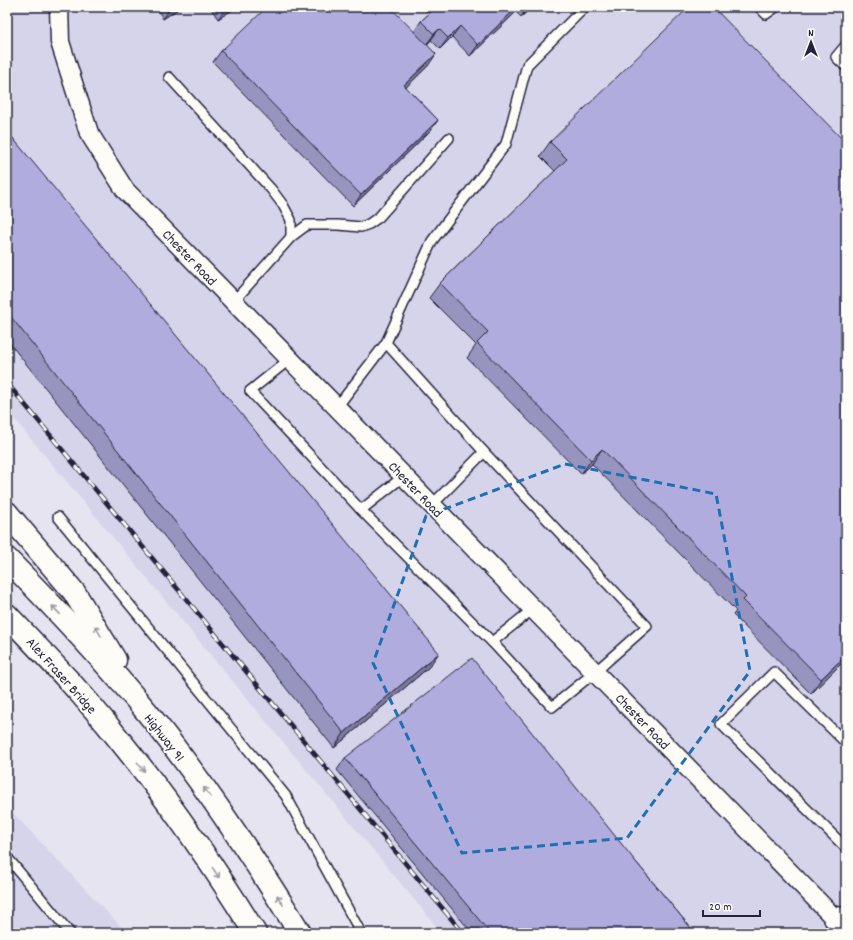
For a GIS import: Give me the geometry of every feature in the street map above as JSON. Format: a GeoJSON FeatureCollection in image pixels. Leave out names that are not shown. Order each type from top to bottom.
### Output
{"type":"FeatureCollection","features":[{"type":"Feature","properties":{"kind":"highway"},"geometry":{"type":"LineString","coordinates":[[7,513],[74,592],[147,712]]}},
{"type":"Feature","properties":{"kind":"highway","name":"Highway 91"},"geometry":{"type":"LineString","coordinates":[[7,559],[103,660],[147,712],[230,824],[300,933]]}},
{"type":"Feature","properties":{"kind":"highway","name":"Alex Fraser Bridge"},"geometry":{"type":"LineString","coordinates":[[7,615],[117,736]]}},
{"type":"Feature","properties":{"kind":"highway"},"geometry":{"type":"LineString","coordinates":[[7,636],[117,736],[157,788],[198,846],[255,933]]}},
{"type":"Feature","properties":{"kind":"street","name":"Chester Road"},"geometry":{"type":"LineString","coordinates":[[58,7],[60,42],[89,133],[125,190],[533,609],[842,922]]}},
{"type":"Feature","properties":{"kind":"lane"},"geometry":{"type":"LineString","coordinates":[[337,407],[386,343],[432,241],[506,144],[527,65],[585,7]]}},
{"type":"Feature","properties":{"kind":"lane"},"geometry":{"type":"LineString","coordinates":[[759,7],[766,14],[776,7]]}},
{"type":"Feature","properties":{"kind":"lane"},"geometry":{"type":"LineString","coordinates":[[846,46],[836,57],[846,67]]}},
{"type":"Feature","properties":{"kind":"lane"},"geometry":{"type":"LineString","coordinates":[[169,77],[283,204],[291,220],[291,237]]}},
{"type":"Feature","properties":{"kind":"lane"},"geometry":{"type":"LineString","coordinates":[[234,301],[291,237],[307,225],[361,227],[369,224],[379,217],[449,138]]}},
{"type":"Feature","properties":{"kind":"lane"},"geometry":{"type":"LineString","coordinates":[[290,359],[250,391],[361,510],[492,642],[552,707],[595,672],[647,626],[484,452],[386,343]]}},
{"type":"Feature","properties":{"kind":"lane"},"geometry":{"type":"LineString","coordinates":[[432,504],[484,452]]}},
{"type":"Feature","properties":{"kind":"lane"},"geometry":{"type":"LineString","coordinates":[[361,510],[404,476]]}},
{"type":"Feature","properties":{"kind":"lane"},"geometry":{"type":"LineString","coordinates":[[58,517],[286,796],[361,933]]}},
{"type":"Feature","properties":{"kind":"lane"},"geometry":{"type":"LineString","coordinates":[[492,642],[533,609]]}},
{"type":"Feature","properties":{"kind":"lane"},"geometry":{"type":"LineString","coordinates":[[846,743],[774,672],[721,724],[846,848]]}},
{"type":"Feature","properties":{"kind":"lane"},"geometry":{"type":"LineString","coordinates":[[7,857],[70,933]]}},
{"type":"Feature","properties":{"kind":"highlighted area"},"geometry":{"type":"Polygon","coordinates":[[[565,464],[716,494],[750,671],[627,838],[462,853],[373,663],[426,516],[565,464]]]}},
{"type":"Feature","properties":{"kind":"shaded area"},"geometry":{"type":"Polygon","coordinates":[[[7,7],[846,7],[846,933],[442,933],[7,410],[7,7]]]}},
{"type":"Feature","properties":{"kind":"shaded area"},"geometry":{"type":"Polygon","coordinates":[[[7,807],[127,933],[7,933],[7,807]]]}},
{"type":"Feature","properties":{"kind":"building"},"geometry":{"type":"Polygon","coordinates":[[[267,7],[390,7],[436,54],[404,85],[438,120],[361,195],[221,51],[267,7]]]}},
{"type":"Feature","properties":{"kind":"building"},"geometry":{"type":"Polygon","coordinates":[[[436,7],[517,7],[478,45],[460,26],[448,38],[439,29],[434,34],[421,21],[436,7]]]}},
{"type":"Feature","properties":{"kind":"building"},"geometry":{"type":"Polygon","coordinates":[[[689,7],[713,7],[846,143],[846,655],[821,679],[743,600],[746,597],[602,449],[591,460],[477,343],[488,332],[440,283],[567,159],[550,142],[689,7]]]}},
{"type":"Feature","properties":{"kind":"building"},"geometry":{"type":"Polygon","coordinates":[[[7,131],[439,653],[344,733],[7,312],[7,131]]]}},
{"type":"Feature","properties":{"kind":"building"},"geometry":{"type":"Polygon","coordinates":[[[472,658],[695,933],[490,933],[345,758],[472,658]]]}},
{"type":"Feature","properties":{"kind":"railway"},"geometry":{"type":"LineString","coordinates":[[7,383],[463,933]]}}]}
